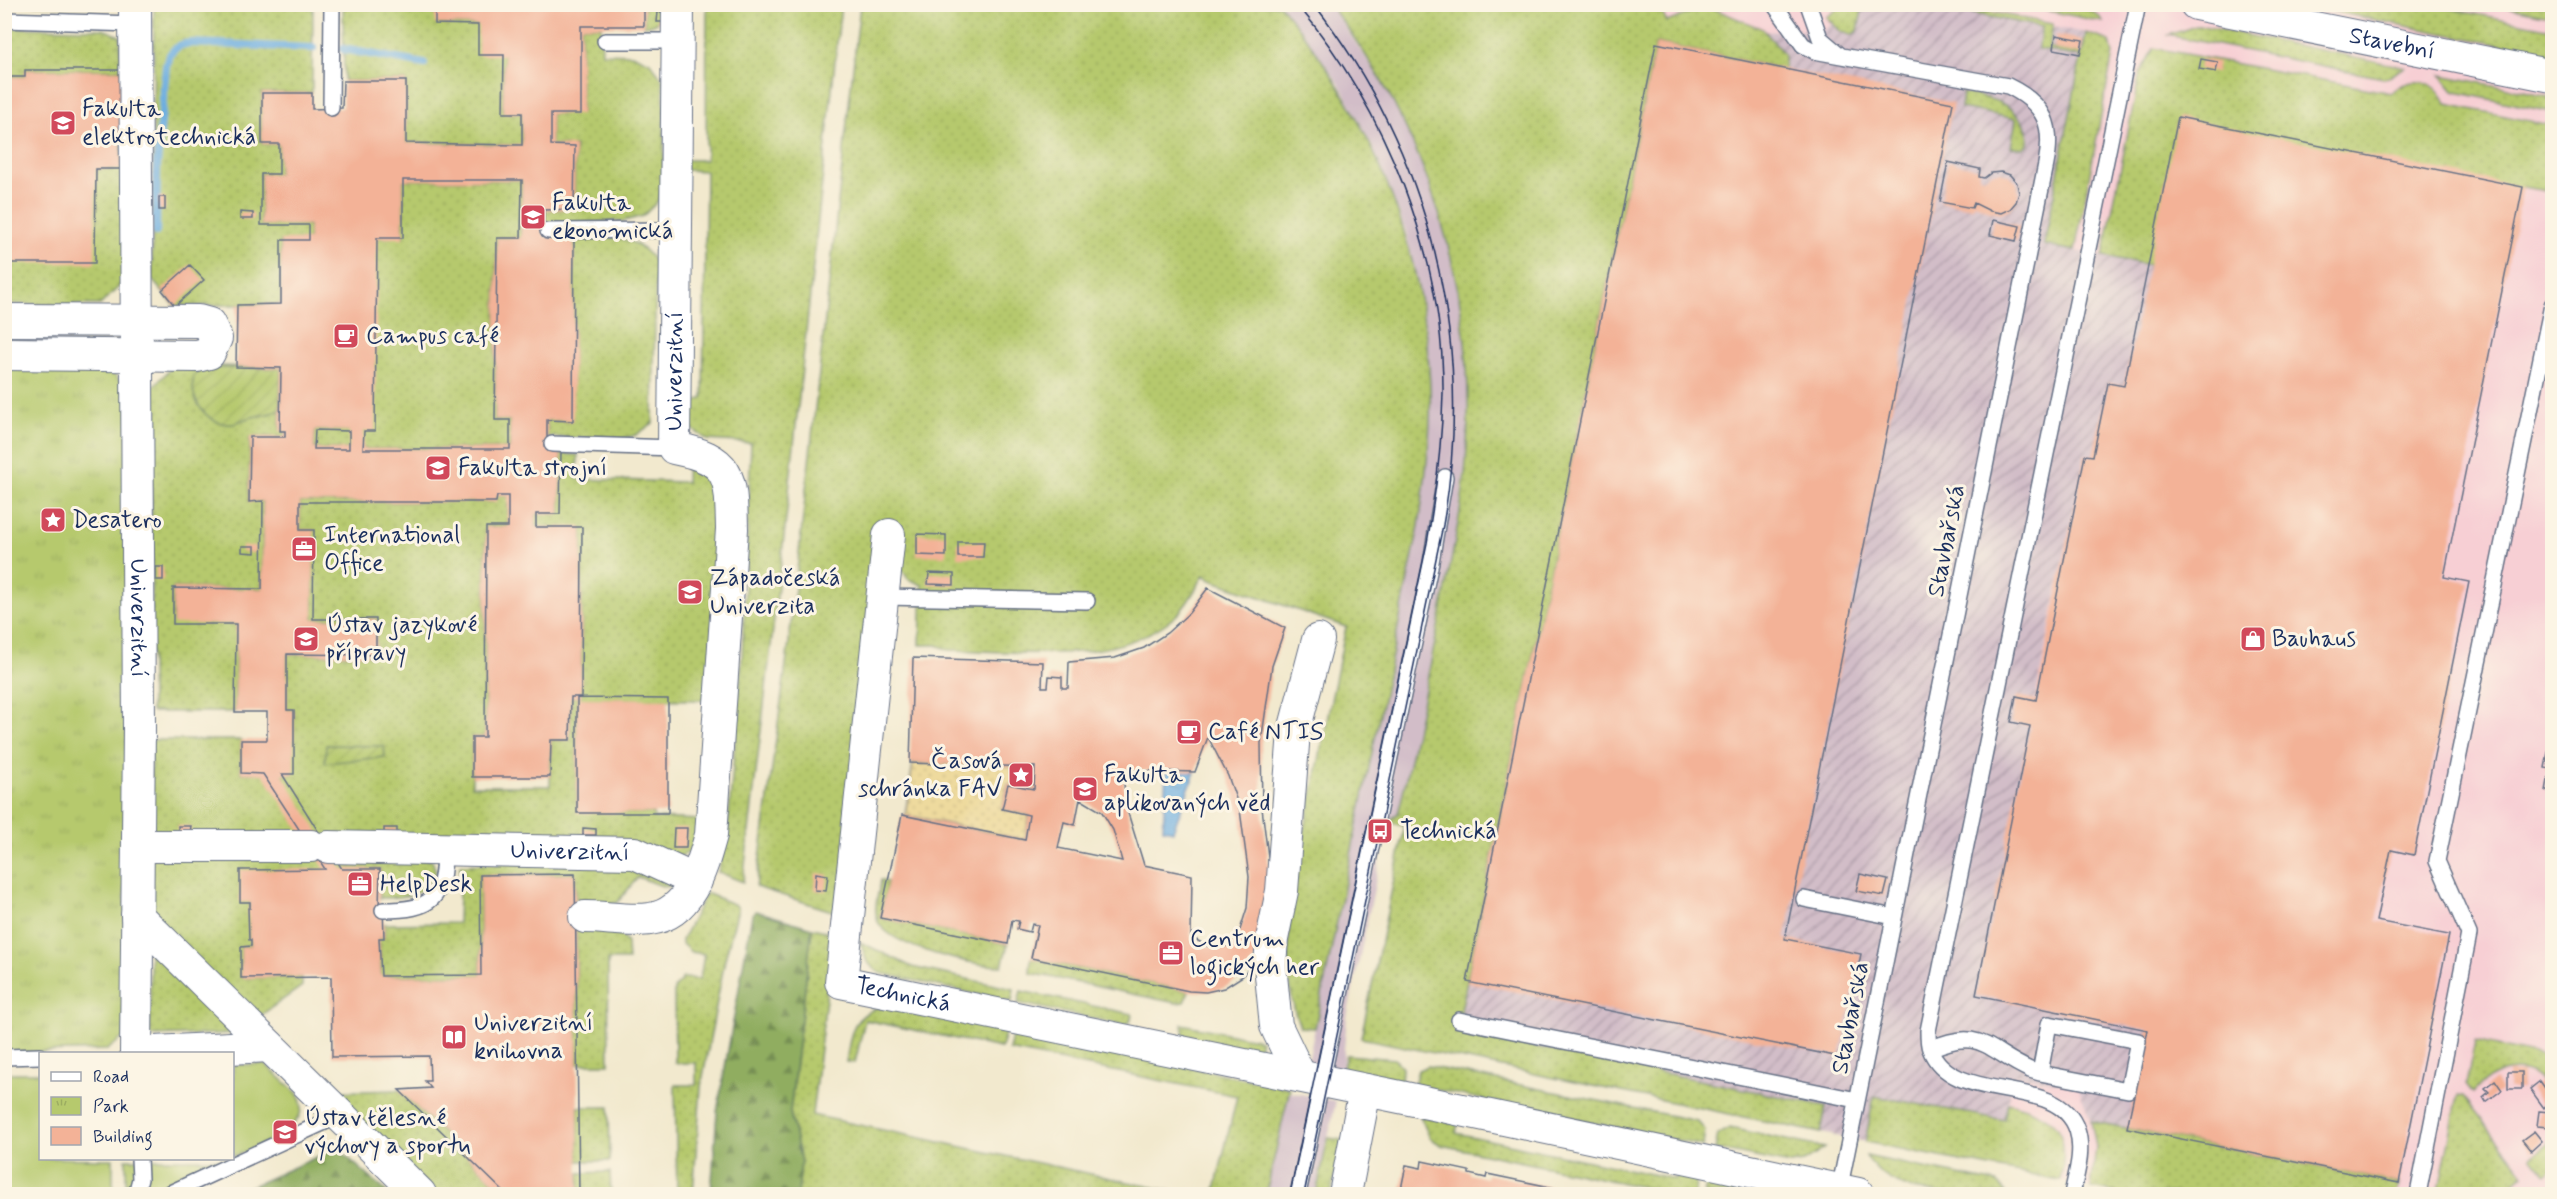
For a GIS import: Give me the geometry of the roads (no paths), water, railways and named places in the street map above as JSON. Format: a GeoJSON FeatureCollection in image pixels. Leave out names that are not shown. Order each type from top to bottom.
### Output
{"type":"FeatureCollection","features":[{"type":"Feature","properties":{"kind":"street","name":"Univerzitní"},"geometry":{"type":"LineString","coordinates":[[585,917],[651,919],[675,909],[696,881],[711,835],[732,529],[731,496],[724,472],[715,460],[704,454],[674,448],[678,4]]}},
{"type":"Feature","properties":{"kind":"street","name":"Stavební"},"geometry":{"type":"LineString","coordinates":[[2196,4],[2553,76]]}},
{"type":"Feature","properties":{"kind":"street","name":"Univerzitní"},"geometry":{"type":"LineString","coordinates":[[134,14],[138,320],[136,1052]]}},
{"type":"Feature","properties":{"kind":"street"},"geometry":{"type":"LineString","coordinates":[[4,320],[204,321],[213,328],[216,338],[212,349],[203,355],[4,354]]}},
{"type":"Feature","properties":{"kind":"street","name":"Technická"},"geometry":{"type":"LineString","coordinates":[[889,535],[841,982],[1311,1078],[1849,1192]]}},
{"type":"Feature","properties":{"kind":"street"},"geometry":{"type":"LineString","coordinates":[[1311,1078],[1276,1026],[1270,965],[1272,939],[1282,891],[1294,731],[1318,640]]}},
{"type":"Feature","properties":{"kind":"street","name":"Univerzitní"},"geometry":{"type":"LineString","coordinates":[[138,846],[635,853],[696,881]]}},
{"type":"Feature","properties":{"kind":"street"},"geometry":{"type":"LineString","coordinates":[[137,916],[420,1194]]}},
{"type":"Feature","properties":{"kind":"street"},"geometry":{"type":"LineString","coordinates":[[155,1052],[269,1046]]}},
{"type":"Feature","properties":{"kind":"street"},"geometry":{"type":"LineString","coordinates":[[1345,1194],[1365,1090]]}},
{"type":"Feature","properties":{"kind":"lane"},"geometry":{"type":"LineString","coordinates":[[331,108],[332,4]]}},
{"type":"Feature","properties":{"kind":"lane","name":"Stavbařská"},"geometry":{"type":"LineString","coordinates":[[1774,4],[1803,45],[1814,51],[2007,86],[2024,94],[2036,105],[2049,131],[2049,148],[2044,176],[1857,1100],[1849,1192]]}},
{"type":"Feature","properties":{"kind":"lane"},"geometry":{"type":"LineString","coordinates":[[1808,4],[1820,38],[1840,55]]}},
{"type":"Feature","properties":{"kind":"lane"},"geometry":{"type":"LineString","coordinates":[[2072,1194],[2079,1141],[2077,1130],[2066,1113],[2044,1100],[1984,1086],[1956,1076],[1946,1069],[1930,1049],[1928,1031],[1930,1011],[2138,4]]}},
{"type":"Feature","properties":{"kind":"lane"},"geometry":{"type":"LineString","coordinates":[[4,20],[134,14]]}},
{"type":"Feature","properties":{"kind":"lane"},"geometry":{"type":"LineString","coordinates":[[605,41],[678,41]]}},
{"type":"Feature","properties":{"kind":"lane"},"geometry":{"type":"LineString","coordinates":[[548,231],[676,230]]}},
{"type":"Feature","properties":{"kind":"lane"},"geometry":{"type":"LineString","coordinates":[[2418,1194],[2469,934],[2437,861],[2553,305]]}},
{"type":"Feature","properties":{"kind":"lane"},"geometry":{"type":"LineString","coordinates":[[552,444],[674,448]]}},
{"type":"Feature","properties":{"kind":"lane"},"geometry":{"type":"LineString","coordinates":[[1298,1194],[1311,1078],[1431,562],[1445,477]]}},
{"type":"Feature","properties":{"kind":"lane"},"geometry":{"type":"LineString","coordinates":[[883,597],[1087,602]]}},
{"type":"Feature","properties":{"kind":"lane"},"geometry":{"type":"LineString","coordinates":[[383,910],[411,910],[434,897],[441,888],[444,875],[444,849]]}},
{"type":"Feature","properties":{"kind":"lane"},"geometry":{"type":"LineString","coordinates":[[1804,899],[1894,917]]}},
{"type":"Feature","properties":{"kind":"lane"},"geometry":{"type":"LineString","coordinates":[[1459,1020],[1857,1100]]}},
{"type":"Feature","properties":{"kind":"lane"},"geometry":{"type":"LineString","coordinates":[[1930,1049],[1955,1039],[1971,1039],[2040,1073],[2128,1090],[2138,1041],[2049,1024],[2040,1073]]}},
{"type":"Feature","properties":{"kind":"lane"},"geometry":{"type":"LineString","coordinates":[[4,1057],[39,1056]]}},
{"type":"Feature","properties":{"kind":"lane"},"geometry":{"type":"LineString","coordinates":[[168,1194],[340,1115]]}},
{"type":"Feature","properties":{"kind":"lane"},"geometry":{"type":"LineString","coordinates":[[136,1194],[140,1179],[139,1160]]}},
{"type":"Feature","properties":{"kind":"water"},"geometry":{"type":"Polygon","coordinates":[[[1166,771],[1195,772],[1173,831],[1163,829],[1166,771]]]}},
{"type":"Feature","properties":{"kind":"waterway"},"geometry":{"type":"LineString","coordinates":[[156,232],[157,164],[166,66],[174,50],[180,45],[190,43],[313,48]]}},
{"type":"Feature","properties":{"kind":"waterway"},"geometry":{"type":"LineString","coordinates":[[343,49],[424,64]]}},
{"type":"Feature","properties":{"kind":"tram line"},"geometry":{"type":"LineString","coordinates":[[1290,1194],[1427,543],[1438,468],[1443,393],[1441,341],[1433,288],[1421,237],[1404,186],[1383,137],[1358,90],[1329,45],[1297,4]]}},
{"type":"Feature","properties":{"kind":"tram line"},"geometry":{"type":"LineString","coordinates":[[1304,1194],[1443,525],[1452,456],[1453,386],[1447,318],[1434,251],[1414,186],[1388,122],[1354,62],[1314,4]]}},
{"type":"Feature","properties":{"kind":"place","name":"Fakulta elektrotechnická"},"geometry":{"type":"Point","coordinates":[63,123]}},
{"type":"Feature","properties":{"kind":"place","name":"Fakulta ekonomická"},"geometry":{"type":"Point","coordinates":[533,217]}},
{"type":"Feature","properties":{"kind":"place","name":"Campus café"},"geometry":{"type":"Point","coordinates":[346,336]}},
{"type":"Feature","properties":{"kind":"place","name":"Fakulta strojní"},"geometry":{"type":"Point","coordinates":[438,468]}},
{"type":"Feature","properties":{"kind":"place","name":"Desatero"},"geometry":{"type":"Point","coordinates":[53,520]}},
{"type":"Feature","properties":{"kind":"place","name":"International Office"},"geometry":{"type":"Point","coordinates":[304,549]}},
{"type":"Feature","properties":{"kind":"place","name":"Západočeská Univerzita"},"geometry":{"type":"Point","coordinates":[690,592]}},
{"type":"Feature","properties":{"kind":"place","name":"Ústav jazykové přípravy"},"geometry":{"type":"Point","coordinates":[306,639]}},
{"type":"Feature","properties":{"kind":"place","name":"Bauhaus"},"geometry":{"type":"Point","coordinates":[2253,639]}},
{"type":"Feature","properties":{"kind":"place","name":"Café NTIS"},"geometry":{"type":"Point","coordinates":[1189,732]}},
{"type":"Feature","properties":{"kind":"place","name":"Časová schránka FAV"},"geometry":{"type":"Point","coordinates":[1021,775]}},
{"type":"Feature","properties":{"kind":"place","name":"Fakulta aplikovaných věd"},"geometry":{"type":"Point","coordinates":[1085,789]}},
{"type":"Feature","properties":{"kind":"place","name":"Technická"},"geometry":{"type":"Point","coordinates":[1380,831]}},
{"type":"Feature","properties":{"kind":"place","name":"HelpDesk"},"geometry":{"type":"Point","coordinates":[360,884]}},
{"type":"Feature","properties":{"kind":"place","name":"Centrum logických her"},"geometry":{"type":"Point","coordinates":[1171,953]}},
{"type":"Feature","properties":{"kind":"place","name":"Univerzitní knihovna"},"geometry":{"type":"Point","coordinates":[454,1037]}},
{"type":"Feature","properties":{"kind":"place","name":"Ústav tělesné výchovy a sportu"},"geometry":{"type":"Point","coordinates":[285,1132]}}]}
